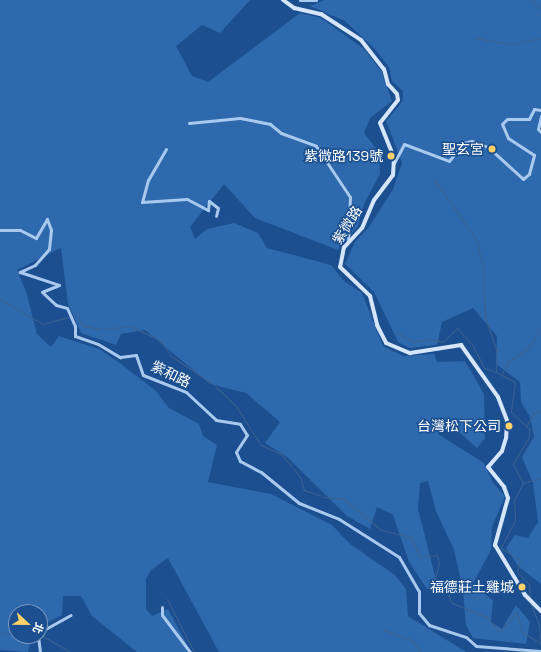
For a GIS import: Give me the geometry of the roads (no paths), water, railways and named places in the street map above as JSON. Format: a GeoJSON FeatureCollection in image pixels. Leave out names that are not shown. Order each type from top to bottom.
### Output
{"type":"FeatureCollection","features":[{"type":"Feature","properties":{"kind":"street"},"geometry":{"type":"LineString","coordinates":[[283,0],[294,8],[322,14],[356,37],[384,69],[388,84],[398,96],[380,123],[394,163]]}},
{"type":"Feature","properties":{"kind":"street"},"geometry":{"type":"LineString","coordinates":[[300,0],[316,0]]}},
{"type":"Feature","properties":{"kind":"street"},"geometry":{"type":"LineString","coordinates":[[394,163],[404,144],[449,161],[463,143],[472,141],[488,147],[523,179],[529,174],[534,155],[508,138],[502,124],[507,119],[529,119],[534,109],[541,110]]}},
{"type":"Feature","properties":{"kind":"street"},"geometry":{"type":"LineString","coordinates":[[541,116],[538,129],[541,132]]}},
{"type":"Feature","properties":{"kind":"street"},"geometry":{"type":"LineString","coordinates":[[190,123],[240,118],[270,124],[281,133],[316,146],[350,198],[348,242]]}},
{"type":"Feature","properties":{"kind":"street"},"geometry":{"type":"LineString","coordinates":[[166,149],[148,180],[142,202],[187,199],[208,210],[209,201],[218,208],[216,216]]}},
{"type":"Feature","properties":{"kind":"street","name":"紫微路"},"geometry":{"type":"LineString","coordinates":[[394,163],[389,182],[374,200],[362,228],[348,242],[340,266],[370,296],[383,340],[410,353],[461,345],[498,397],[507,421],[506,438],[502,451],[488,467],[504,486],[508,498],[495,545],[530,600],[541,611]]}},
{"type":"Feature","properties":{"kind":"street","name":"紫和路"},"geometry":{"type":"LineString","coordinates":[[0,230],[20,230],[36,238],[42,231],[44,219],[48,220],[49,249],[35,265],[20,272],[58,284],[59,288],[44,289],[42,292],[56,305],[67,308],[69,316],[75,326],[75,336],[103,346],[120,357],[136,355],[143,374],[186,392],[216,420],[240,424],[247,435],[237,450],[238,458],[261,472],[269,482],[307,508],[342,520],[399,557],[418,588],[419,613],[429,625],[466,637],[476,646],[541,651]]}},
{"type":"Feature","properties":{"kind":"street"},"geometry":{"type":"LineString","coordinates":[[162,607],[162,615],[190,652]]}},
{"type":"Feature","properties":{"kind":"street"},"geometry":{"type":"LineString","coordinates":[[48,628],[71,615]]}},
{"type":"Feature","properties":{"kind":"waterway"},"geometry":{"type":"LineString","coordinates":[[532,0],[541,9]]}},
{"type":"Feature","properties":{"kind":"waterway"},"geometry":{"type":"LineString","coordinates":[[475,38],[510,44],[541,38]]}},
{"type":"Feature","properties":{"kind":"waterway"},"geometry":{"type":"LineString","coordinates":[[433,178],[476,239],[483,268],[485,317],[497,351],[496,372],[515,382],[511,412],[529,429],[529,437],[513,464],[523,483],[514,500],[515,520],[501,548],[520,560],[517,572],[529,584],[530,597]]}},
{"type":"Feature","properties":{"kind":"waterway"},"geometry":{"type":"LineString","coordinates":[[0,299],[43,324],[75,315],[84,326],[101,329]]}},
{"type":"Feature","properties":{"kind":"waterway"},"geometry":{"type":"LineString","coordinates":[[105,329],[130,326],[160,340],[171,356],[213,384],[236,406],[260,444]]}},
{"type":"Feature","properties":{"kind":"waterway"},"geometry":{"type":"LineString","coordinates":[[397,333],[414,342],[428,339],[443,342],[457,328],[473,346],[484,368],[496,372]]}},
{"type":"Feature","properties":{"kind":"waterway"},"geometry":{"type":"LineString","coordinates":[[502,373],[509,361],[527,349],[541,330]]}},
{"type":"Feature","properties":{"kind":"waterway"},"geometry":{"type":"LineString","coordinates":[[527,425],[533,414],[541,410]]}},
{"type":"Feature","properties":{"kind":"waterway"},"geometry":{"type":"LineString","coordinates":[[261,445],[281,454],[300,477],[304,490],[321,496]]}},
{"type":"Feature","properties":{"kind":"waterway"},"geometry":{"type":"LineString","coordinates":[[523,483],[541,478]]}},
{"type":"Feature","properties":{"kind":"waterway"},"geometry":{"type":"LineString","coordinates":[[323,497],[344,499],[381,530],[411,537],[420,557],[437,555],[439,563],[433,587],[447,592],[452,603],[487,617],[499,632],[517,612],[522,632],[540,643]]}},
{"type":"Feature","properties":{"kind":"waterway"},"geometry":{"type":"LineString","coordinates":[[167,599],[194,652]]}},
{"type":"Feature","properties":{"kind":"waterway"},"geometry":{"type":"LineString","coordinates":[[531,604],[539,625],[541,648]]}},
{"type":"Feature","properties":{"kind":"waterway"},"geometry":{"type":"LineString","coordinates":[[384,630],[412,640],[420,652]]}},
{"type":"Feature","properties":{"kind":"waterway"},"geometry":{"type":"LineString","coordinates":[[0,633],[8,634]]}},
{"type":"Feature","properties":{"kind":"waterway"},"geometry":{"type":"LineString","coordinates":[[48,639],[70,652]]}},
{"type":"Feature","properties":{"kind":"place","name":"聖玄宮"},"geometry":{"type":"Point","coordinates":[492,149]}},
{"type":"Feature","properties":{"kind":"place","name":"紫微路139號"},"geometry":{"type":"Point","coordinates":[391,156]}},
{"type":"Feature","properties":{"kind":"place","name":"台灣松下公司"},"geometry":{"type":"Point","coordinates":[509,426]}},
{"type":"Feature","properties":{"kind":"place","name":"福德莊土雞城"},"geometry":{"type":"Point","coordinates":[522,587]}}]}
